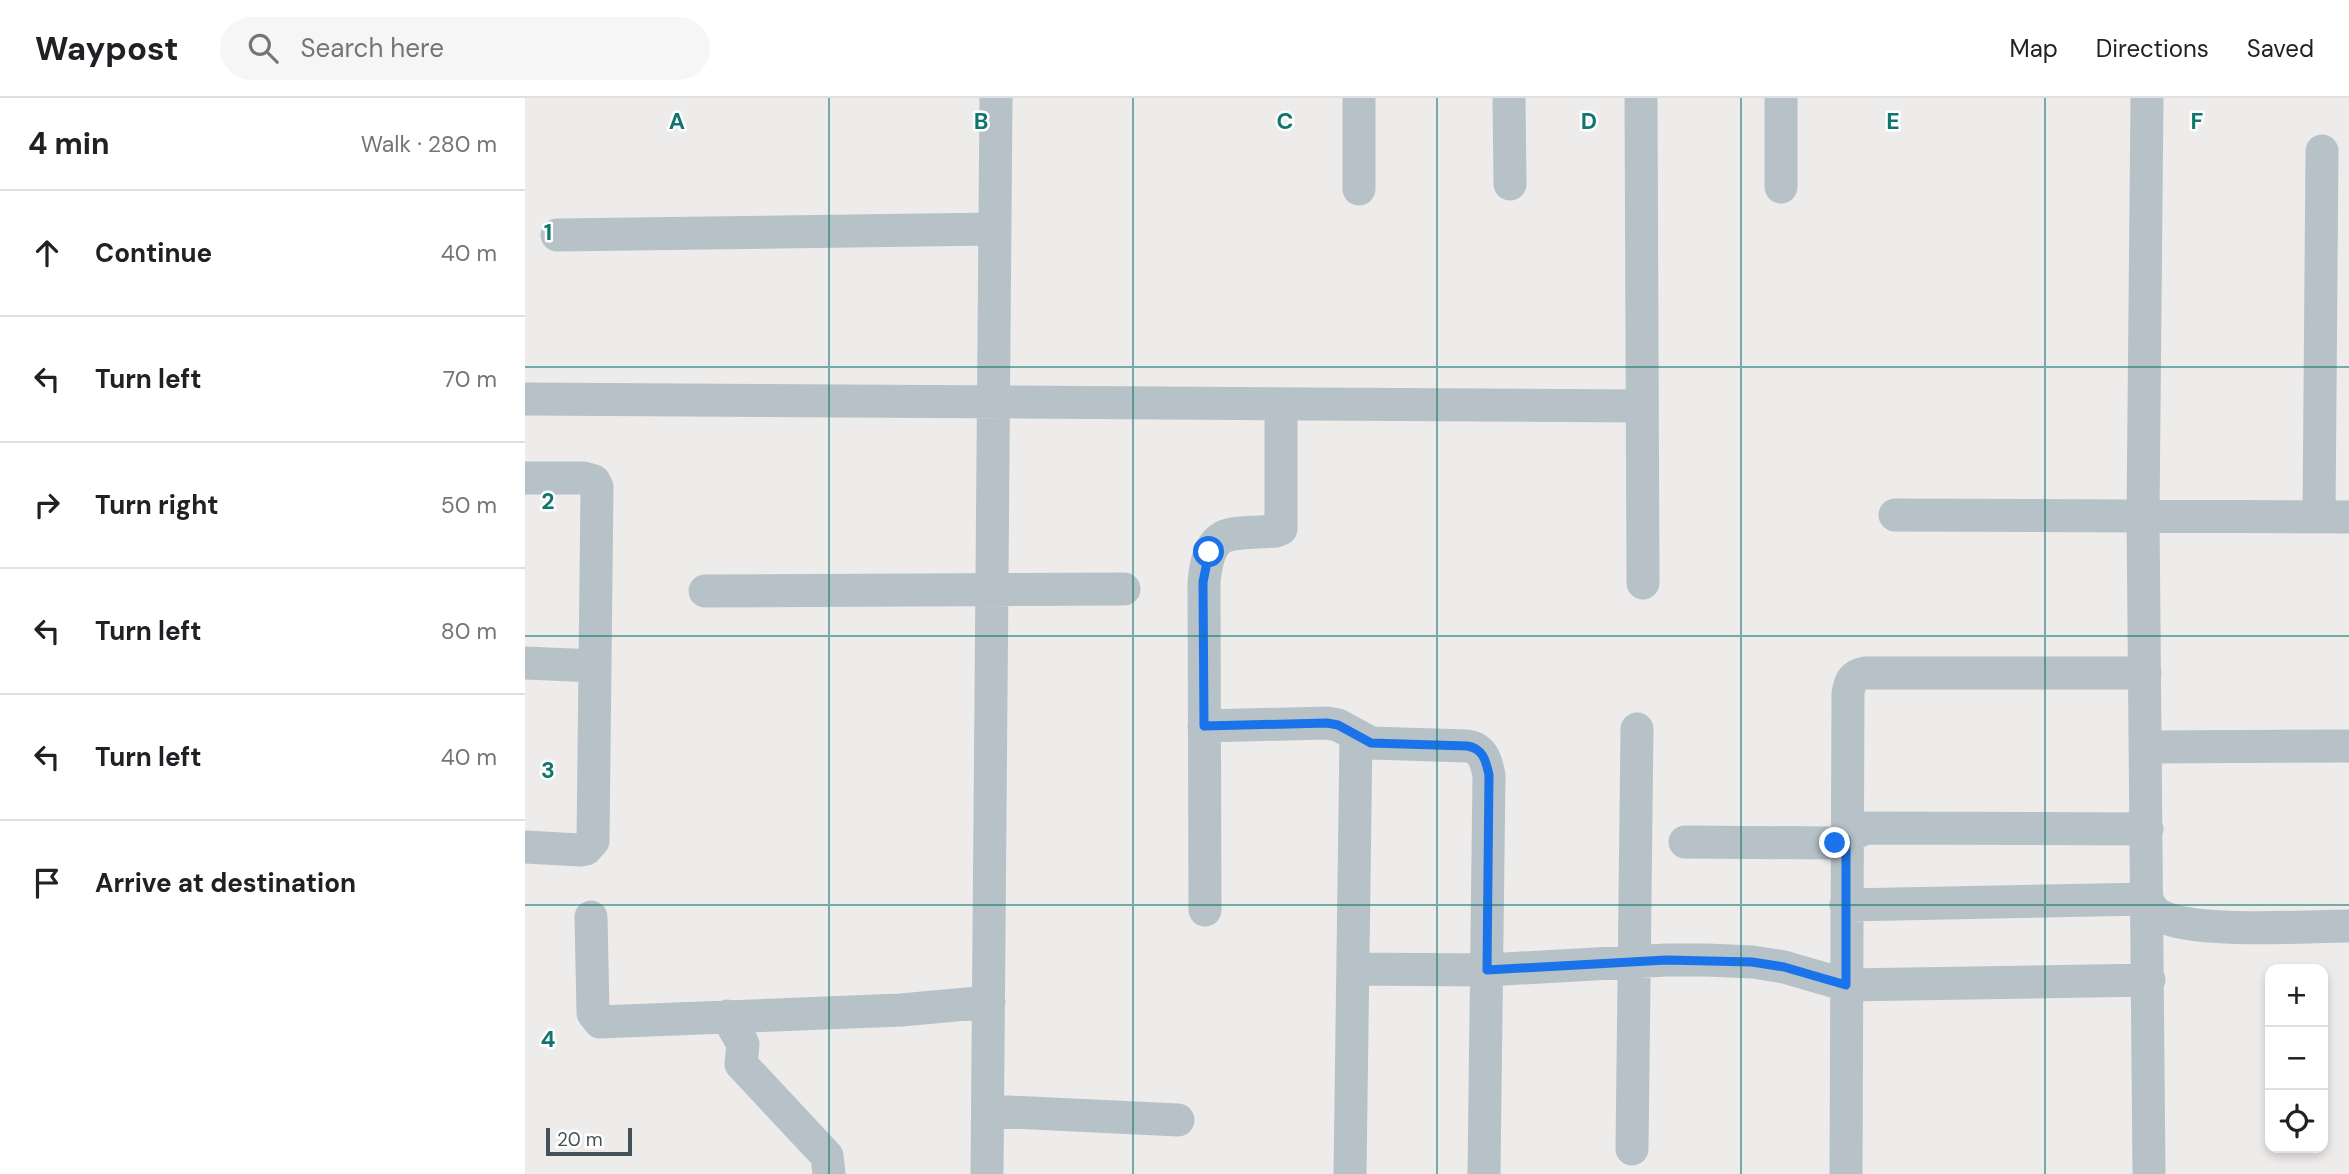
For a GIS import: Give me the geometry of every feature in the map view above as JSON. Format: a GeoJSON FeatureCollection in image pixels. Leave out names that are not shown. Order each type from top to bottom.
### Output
{"type":"FeatureCollection","features":[{"type":"Feature","properties":{"kind":"street"},"geometry":{"type":"LineString","coordinates":[[987,1174],[996,98]]}},
{"type":"Feature","properties":{"kind":"street"},"geometry":{"type":"LineString","coordinates":[[1359,98],[1359,189]]}},
{"type":"Feature","properties":{"kind":"street"},"geometry":{"type":"LineString","coordinates":[[1509,98],[1510,184]]}},
{"type":"Feature","properties":{"kind":"street"},"geometry":{"type":"LineString","coordinates":[[1641,98],[1643,583]]}},
{"type":"Feature","properties":{"kind":"street"},"geometry":{"type":"LineString","coordinates":[[1781,98],[1781,187]]}},
{"type":"Feature","properties":{"kind":"street"},"geometry":{"type":"LineString","coordinates":[[2147,98],[2143,516],[2150,1174]]}},
{"type":"Feature","properties":{"kind":"street"},"geometry":{"type":"LineString","coordinates":[[1895,515],[2334,517],[2322,151]]}},
{"type":"Feature","properties":{"kind":"street"},"geometry":{"type":"LineString","coordinates":[[557,235],[995,229]]}},
{"type":"Feature","properties":{"kind":"street"},"geometry":{"type":"LineString","coordinates":[[525,399],[1641,406]]}},
{"type":"Feature","properties":{"kind":"street"},"geometry":{"type":"LineString","coordinates":[[1205,910],[1203,582],[1206,564],[1214,544],[1229,533],[1281,529],[1280,404]]}},
{"type":"Feature","properties":{"kind":"street"},"geometry":{"type":"LineString","coordinates":[[525,478],[584,478],[594,481],[597,487],[593,841],[586,849],[525,847]]}},
{"type":"Feature","properties":{"kind":"street"},"geometry":{"type":"LineString","coordinates":[[705,591],[1124,589]]}},
{"type":"Feature","properties":{"kind":"street"},"geometry":{"type":"LineString","coordinates":[[525,663],[595,666]]}},
{"type":"Feature","properties":{"kind":"street"},"geometry":{"type":"LineString","coordinates":[[1846,1174],[1846,839],[1848,693],[1851,680],[1859,674],[2145,673]]}},
{"type":"Feature","properties":{"kind":"street"},"geometry":{"type":"LineString","coordinates":[[1204,726],[1327,723],[1338,725],[1371,743],[1475,747],[1484,757],[1489,775],[1484,1174]]}},
{"type":"Feature","properties":{"kind":"street"},"geometry":{"type":"LineString","coordinates":[[1632,1149],[1637,729]]}},
{"type":"Feature","properties":{"kind":"street"},"geometry":{"type":"LineString","coordinates":[[1350,1174],[1356,736]]}},
{"type":"Feature","properties":{"kind":"street"},"geometry":{"type":"LineString","coordinates":[[2146,747],[2349,746]]}},
{"type":"Feature","properties":{"kind":"street"},"geometry":{"type":"LineString","coordinates":[[1685,842],[1835,843],[1866,828],[2147,829]]}},
{"type":"Feature","properties":{"kind":"street"},"geometry":{"type":"LineString","coordinates":[[1846,905],[2147,899]]}},
{"type":"Feature","properties":{"kind":"street"},"geometry":{"type":"LineString","coordinates":[[2147,899],[2159,915],[2192,923],[2218,926],[2349,926]]}},
{"type":"Feature","properties":{"kind":"street"},"geometry":{"type":"LineString","coordinates":[[591,917],[593,1013],[596,1019],[605,1022],[901,1010],[989,1002]]}},
{"type":"Feature","properties":{"kind":"street"},"geometry":{"type":"LineString","coordinates":[[1353,969],[1487,970],[1666,960],[1752,962],[1784,967],[1846,985],[2149,980]]}},
{"type":"Feature","properties":{"kind":"street"},"geometry":{"type":"LineString","coordinates":[[727,1016],[743,1044],[741,1064],[827,1156],[829,1174]]}},
{"type":"Feature","properties":{"kind":"street"},"geometry":{"type":"LineString","coordinates":[[988,1111],[1178,1120]]}},
{"type":"Feature","properties":{"kind":"route"},"geometry":{"type":"LineString","coordinates":[[1209,552],[1203,582],[1204,726],[1327,723],[1338,725],[1371,743],[1467,746],[1475,747],[1482,753],[1489,775],[1487,970],[1666,960],[1752,962],[1784,967],[1846,985],[1846,839],[1835,843]]}}]}
